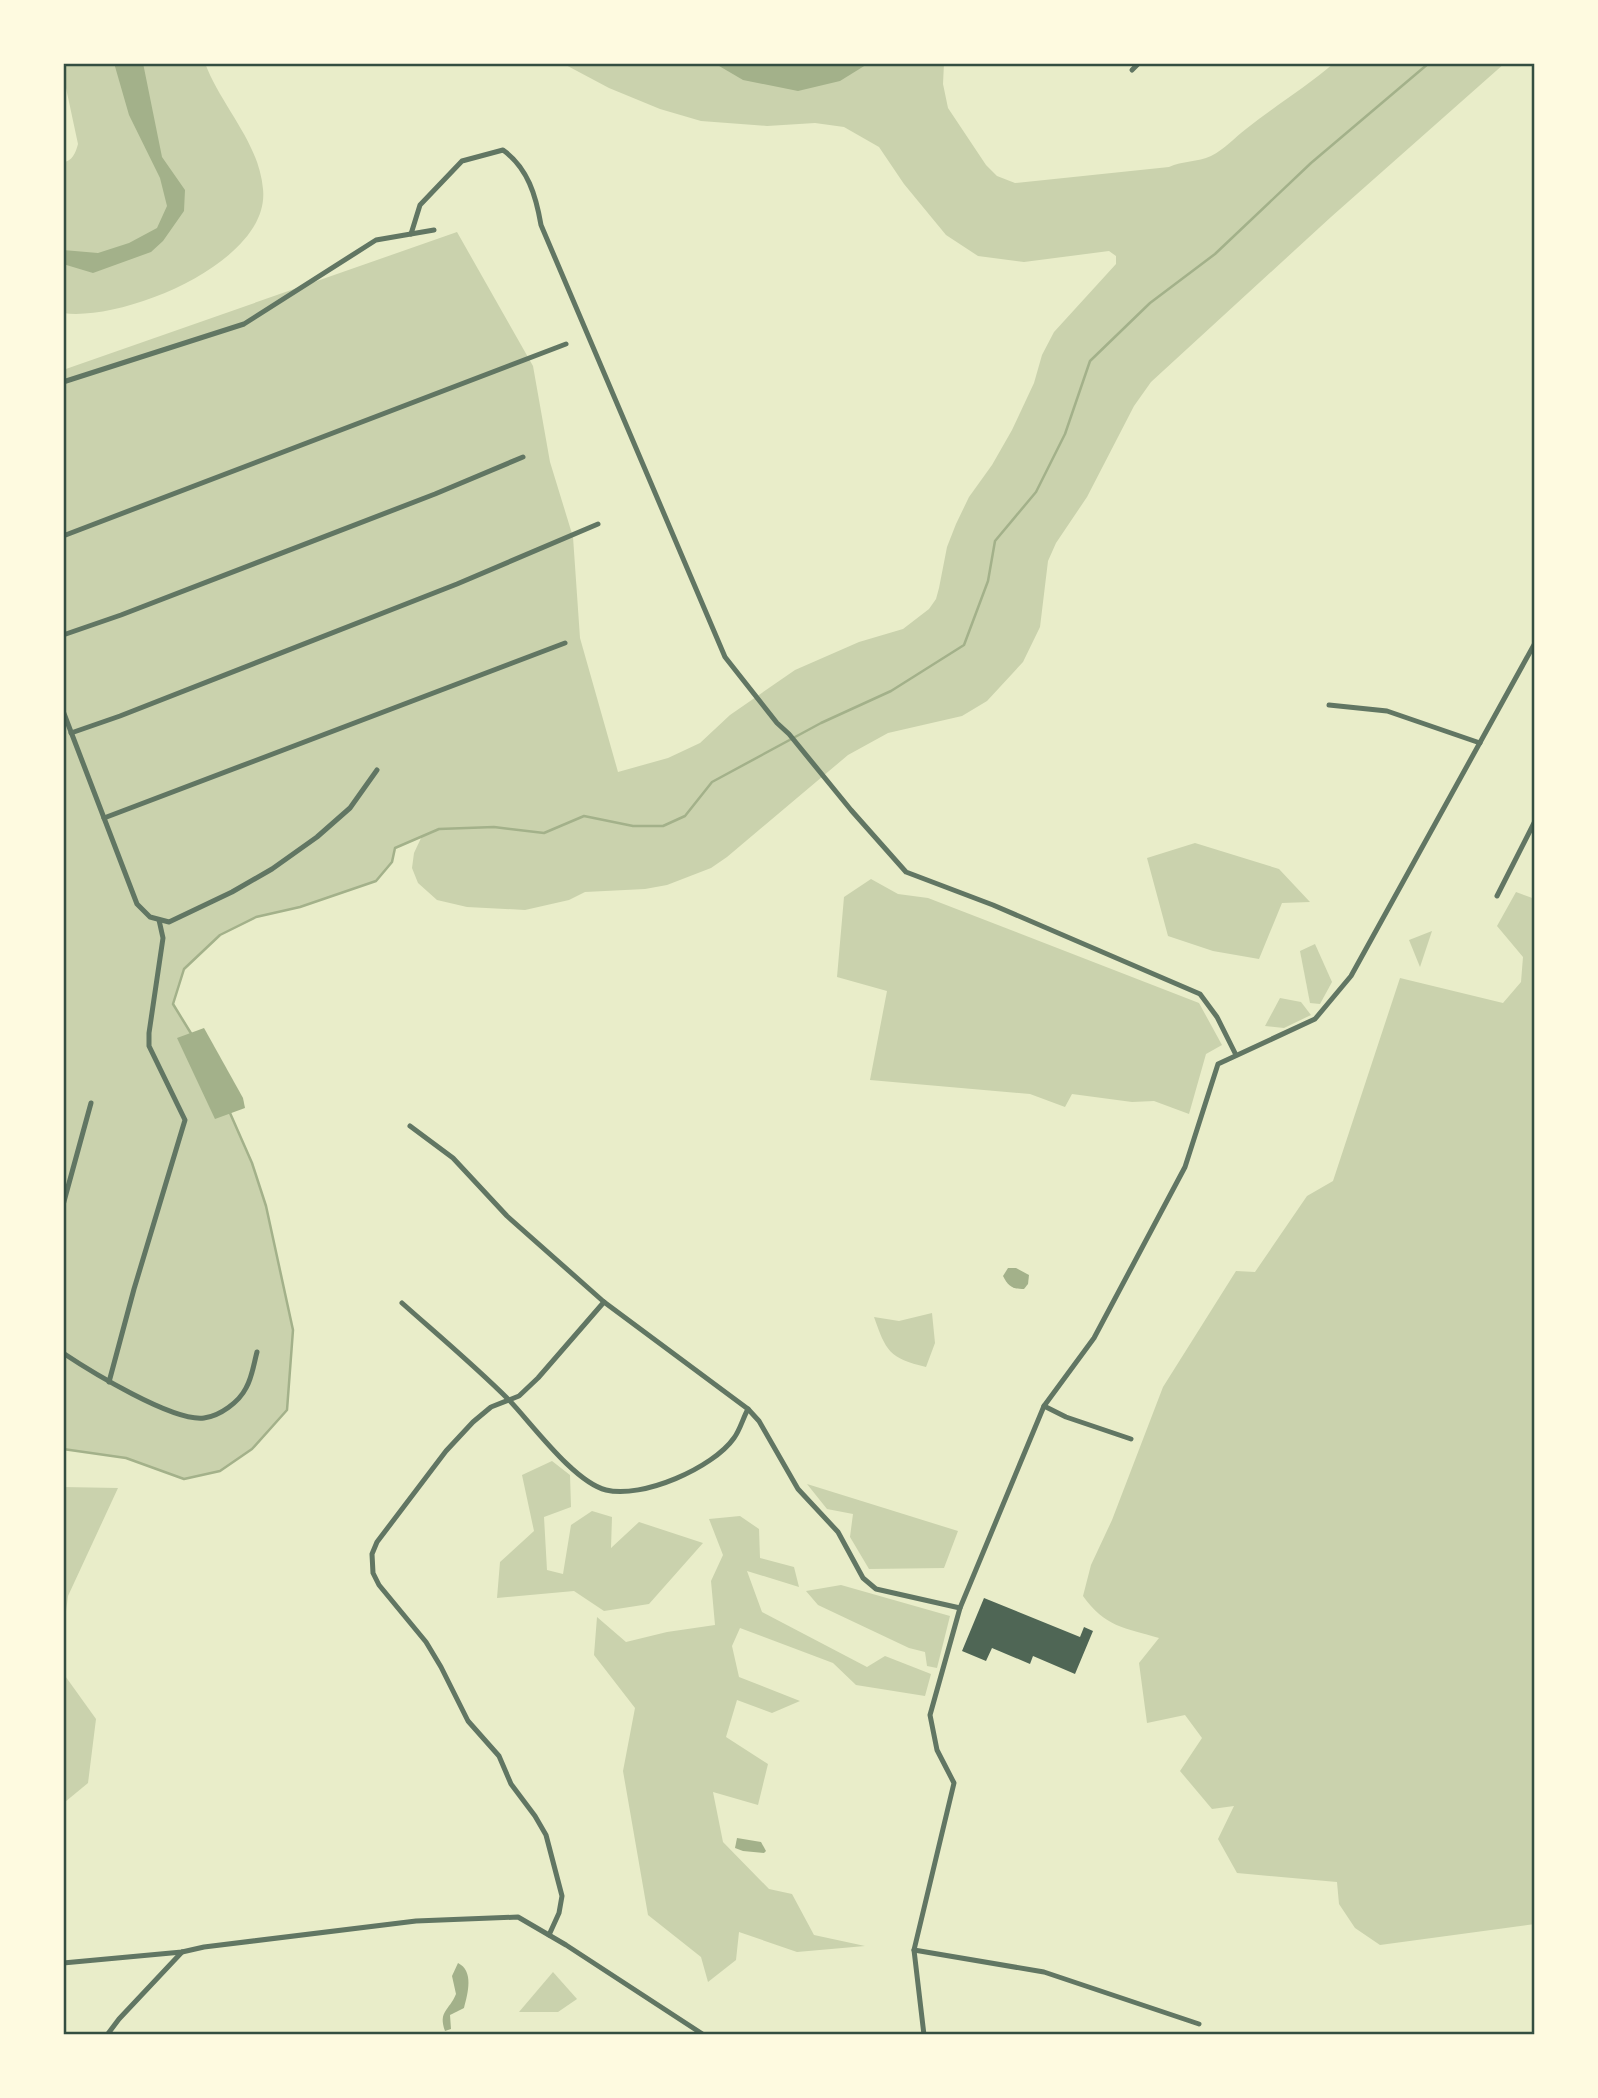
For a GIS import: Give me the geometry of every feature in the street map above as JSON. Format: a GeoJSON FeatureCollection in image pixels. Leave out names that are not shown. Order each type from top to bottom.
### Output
{"type":"FeatureCollection","features":[{"type":"Feature","properties":{"kind":"street"},"geometry":{"type":"LineString","coordinates":[[1132,69],[1139,63]]}},
{"type":"Feature","properties":{"kind":"street"},"geometry":{"type":"LineString","coordinates":[[411,234],[420,205],[462,161],[503,150],[515,158],[535,193],[541,225],[725,657],[777,723],[906,872],[993,905],[1200,994],[1217,1017],[1236,1055]]}},
{"type":"Feature","properties":{"kind":"street"},"geometry":{"type":"LineString","coordinates":[[63,382],[244,324],[376,240],[434,230]]}},
{"type":"Feature","properties":{"kind":"street"},"geometry":{"type":"LineString","coordinates":[[63,536],[566,344]]}},
{"type":"Feature","properties":{"kind":"street"},"geometry":{"type":"LineString","coordinates":[[63,635],[435,494],[523,457]]}},
{"type":"Feature","properties":{"kind":"street"},"geometry":{"type":"LineString","coordinates":[[71,733],[457,584],[598,524]]}},
{"type":"Feature","properties":{"kind":"street"},"geometry":{"type":"LineString","coordinates":[[104,818],[565,643]]}},
{"type":"Feature","properties":{"kind":"street"},"geometry":{"type":"LineString","coordinates":[[924,2035],[914,1950],[954,1783],[937,1750],[930,1715],[960,1608],[1044,1406],[1094,1338],[1185,1167],[1218,1063],[1315,1019],[1350,976],[1535,644]]}},
{"type":"Feature","properties":{"kind":"street"},"geometry":{"type":"LineString","coordinates":[[1329,705],[1387,712],[1480,743]]}},
{"type":"Feature","properties":{"kind":"street"},"geometry":{"type":"LineString","coordinates":[[63,711],[136,904],[150,917],[169,922],[232,892],[272,869],[350,808],[377,770]]}},
{"type":"Feature","properties":{"kind":"street"},"geometry":{"type":"LineString","coordinates":[[1497,896],[1535,821]]}},
{"type":"Feature","properties":{"kind":"street"},"geometry":{"type":"LineString","coordinates":[[109,1382],[185,1121],[149,1046],[163,938],[159,920]]}},
{"type":"Feature","properties":{"kind":"street"},"geometry":{"type":"LineString","coordinates":[[63,1205],[91,1104]]}},
{"type":"Feature","properties":{"kind":"street"},"geometry":{"type":"LineString","coordinates":[[410,1126],[453,1158],[507,1216],[604,1302],[748,1409],[759,1421],[798,1489],[838,1532],[863,1578],[876,1589],[960,1608]]}},
{"type":"Feature","properties":{"kind":"street"},"geometry":{"type":"LineString","coordinates":[[549,1935],[559,1913],[562,1896],[546,1835],[510,1784],[499,1756],[468,1721],[426,1642],[379,1585],[373,1573],[372,1554],[377,1542],[446,1451],[472,1422],[491,1407],[519,1396],[604,1302]]}},
{"type":"Feature","properties":{"kind":"street"},"geometry":{"type":"LineString","coordinates":[[402,1303],[508,1399],[582,1478],[605,1490],[627,1491],[678,1479],[714,1458],[734,1437],[748,1409]]}},
{"type":"Feature","properties":{"kind":"street"},"geometry":{"type":"LineString","coordinates":[[63,1353],[109,1382],[185,1416],[203,1418],[225,1411],[246,1389],[257,1352]]}},
{"type":"Feature","properties":{"kind":"street"},"geometry":{"type":"LineString","coordinates":[[1044,1406],[1066,1417],[1131,1439]]}},
{"type":"Feature","properties":{"kind":"street"},"geometry":{"type":"LineString","coordinates":[[63,1963],[183,1952],[204,1947],[445,1919],[518,1917],[704,2035]]}},
{"type":"Feature","properties":{"kind":"street"},"geometry":{"type":"LineString","coordinates":[[914,1950],[1044,1972],[1199,2024]]}},
{"type":"Feature","properties":{"kind":"street"},"geometry":{"type":"LineString","coordinates":[[107,2035],[183,1952]]}},
{"type":"Feature","properties":{"kind":"shaded area"},"geometry":{"type":"Polygon","coordinates":[[[63,63],[205,63],[255,156],[263,189],[259,216],[244,240],[219,263],[188,282],[121,308],[89,313],[63,313],[63,162],[71,158],[78,144],[63,63]]]}},
{"type":"Feature","properties":{"kind":"shaded area"},"geometry":{"type":"Polygon","coordinates":[[[114,63],[143,63],[162,157],[185,190],[184,211],[163,241],[151,252],[93,273],[63,264],[63,250],[98,253],[129,243],[157,228],[167,206],[160,178],[129,115],[114,63]]]}},
{"type":"Feature","properties":{"kind":"shaded area"},"geometry":{"type":"Polygon","coordinates":[[[562,63],[944,63],[943,84],[948,108],[986,165],[997,176],[1015,183],[1169,167],[1206,158],[1221,150],[1334,63],[1505,63],[1151,382],[1134,406],[1087,497],[1056,543],[1048,561],[1040,627],[1023,662],[987,701],[962,716],[888,733],[848,755],[727,857],[711,868],[667,885],[645,889],[585,892],[569,900],[525,910],[467,907],[437,900],[418,883],[412,868],[414,853],[422,836],[395,848],[392,862],[376,881],[300,907],[256,917],[220,935],[184,968],[173,1004],[202,1053],[229,1109],[252,1163],[266,1206],[293,1330],[287,1410],[252,1449],[220,1471],[184,1479],[126,1458],[63,1449],[63,370],[457,232],[533,366],[550,462],[573,537],[580,638],[618,772],[668,758],[700,743],[730,715],[795,670],[859,642],[903,629],[929,609],[936,599],[947,547],[956,524],[969,497],[1012,430],[1054,332],[1116,264],[1116,256],[1109,251],[1024,262],[978,256],[946,235],[904,184],[879,147],[844,127],[815,123],[767,126],[701,121],[660,109],[609,88],[562,63]]]}},
{"type":"Feature","properties":{"kind":"shaded area"},"geometry":{"type":"Polygon","coordinates":[[[714,63],[869,63],[840,81],[798,91],[743,80],[714,63]]]}},
{"type":"Feature","properties":{"kind":"shaded area"},"geometry":{"type":"Polygon","coordinates":[[[1195,843],[1279,869],[1310,902],[1282,903],[1259,959],[1213,951],[1168,936],[1147,858],[1195,843]]]}},
{"type":"Feature","properties":{"kind":"shaded area"},"geometry":{"type":"Polygon","coordinates":[[[871,879],[898,894],[928,898],[1199,1003],[1222,1045],[1206,1054],[1189,1114],[1154,1101],[1132,1102],[1072,1094],[1065,1107],[1030,1094],[870,1080],[887,991],[837,977],[844,897],[871,879]]]}},
{"type":"Feature","properties":{"kind":"shaded area"},"geometry":{"type":"Polygon","coordinates":[[[1516,892],[1535,899],[1535,1924],[1380,1945],[1355,1928],[1339,1904],[1337,1882],[1237,1873],[1218,1839],[1234,1806],[1212,1809],[1180,1771],[1202,1738],[1185,1715],[1147,1723],[1139,1663],[1159,1638],[1116,1625],[1099,1614],[1083,1596],[1091,1565],[1112,1520],[1163,1387],[1236,1271],[1255,1272],[1307,1196],[1333,1181],[1400,978],[1503,1003],[1521,982],[1523,957],[1497,926],[1516,892]]]}},
{"type":"Feature","properties":{"kind":"shaded area"},"geometry":{"type":"Polygon","coordinates":[[[1432,931],[1420,967],[1409,940],[1432,931]]]}},
{"type":"Feature","properties":{"kind":"shaded area"},"geometry":{"type":"Polygon","coordinates":[[[1315,944],[1332,982],[1320,1004],[1310,1003],[1300,951],[1315,944]]]}},
{"type":"Feature","properties":{"kind":"shaded area"},"geometry":{"type":"Polygon","coordinates":[[[1280,998],[1301,1002],[1311,1015],[1284,1028],[1265,1026],[1280,998]]]}},
{"type":"Feature","properties":{"kind":"shaded area"},"geometry":{"type":"Polygon","coordinates":[[[204,1028],[243,1098],[245,1108],[215,1119],[177,1038],[204,1028]]]}},
{"type":"Feature","properties":{"kind":"shaded area"},"geometry":{"type":"Polygon","coordinates":[[[1008,1268],[1016,1268],[1029,1275],[1024,1289],[1013,1288],[1007,1282],[1003,1276],[1008,1268]]]}},
{"type":"Feature","properties":{"kind":"shaded area"},"geometry":{"type":"Polygon","coordinates":[[[932,1313],[935,1343],[926,1367],[896,1356],[882,1338],[874,1317],[899,1321],[932,1313]]]}},
{"type":"Feature","properties":{"kind":"shaded area"},"geometry":{"type":"Polygon","coordinates":[[[552,1461],[570,1475],[571,1507],[544,1517],[547,1570],[563,1574],[571,1525],[592,1511],[612,1517],[611,1548],[639,1522],[703,1543],[649,1604],[604,1611],[574,1591],[497,1598],[500,1562],[534,1531],[522,1475],[552,1461]]]}},
{"type":"Feature","properties":{"kind":"shaded area"},"geometry":{"type":"Polygon","coordinates":[[[807,1484],[958,1531],[944,1568],[869,1569],[850,1537],[853,1514],[827,1509],[807,1484]]]}},
{"type":"Feature","properties":{"kind":"shaded area"},"geometry":{"type":"Polygon","coordinates":[[[63,1487],[118,1488],[68,1596],[63,1634],[63,1487]]]}},
{"type":"Feature","properties":{"kind":"shaded area"},"geometry":{"type":"Polygon","coordinates":[[[740,1516],[759,1529],[760,1558],[794,1567],[799,1587],[747,1571],[762,1612],[867,1667],[885,1656],[931,1674],[925,1696],[856,1685],[833,1663],[740,1628],[732,1646],[739,1677],[800,1701],[772,1713],[737,1700],[726,1737],[768,1764],[758,1805],[713,1792],[723,1842],[769,1889],[792,1894],[814,1935],[865,1946],[797,1952],[739,1932],[736,1960],[708,1982],[701,1957],[648,1915],[623,1771],[635,1708],[594,1655],[597,1617],[626,1642],[667,1632],[715,1625],[711,1581],[723,1555],[709,1519],[740,1516]]]}},
{"type":"Feature","properties":{"kind":"shaded area"},"geometry":{"type":"Polygon","coordinates":[[[841,1585],[950,1616],[937,1668],[927,1666],[925,1652],[909,1648],[818,1605],[806,1591],[841,1585]]]}},
{"type":"Feature","properties":{"kind":"shaded area"},"geometry":{"type":"Polygon","coordinates":[[[63,1673],[96,1719],[88,1783],[65,1802],[63,1673]]]}},
{"type":"Feature","properties":{"kind":"shaded area"},"geometry":{"type":"Polygon","coordinates":[[[737,1838],[761,1842],[766,1851],[743,1851],[735,1848],[737,1838]]]}},
{"type":"Feature","properties":{"kind":"shaded area"},"geometry":{"type":"Polygon","coordinates":[[[458,1963],[468,1977],[467,1996],[464,2008],[450,2015],[451,2029],[445,2031],[443,2019],[456,1994],[452,1976],[458,1963]]]}},
{"type":"Feature","properties":{"kind":"shaded area"},"geometry":{"type":"Polygon","coordinates":[[[553,1972],[577,1999],[558,2012],[519,2012],[553,1972]]]}},
{"type":"Feature","properties":{"kind":"building"},"geometry":{"type":"Polygon","coordinates":[[[984,1598],[1080,1637],[1084,1627],[1093,1631],[1075,1674],[1033,1656],[1030,1664],[992,1648],[986,1661],[962,1651],[984,1598]]]}},
{"type":"Feature","properties":{"kind":"waterway"},"geometry":{"type":"LineString","coordinates":[[192,1035],[173,1004],[184,969],[220,935],[256,917],[300,907],[376,881],[392,862],[395,848],[439,829],[494,827],[544,833],[584,816],[633,826],[663,826],[685,816],[712,782],[821,723],[891,691],[964,645],[988,581],[995,541],[1036,492],[1065,434],[1090,361],[1150,303],[1215,254],[1311,163],[1429,63]]}},
{"type":"Feature","properties":{"kind":"waterway"},"geometry":{"type":"LineString","coordinates":[[63,1449],[126,1458],[184,1479],[220,1471],[252,1449],[287,1410],[293,1330],[266,1206],[252,1163],[230,1113]]}}]}
